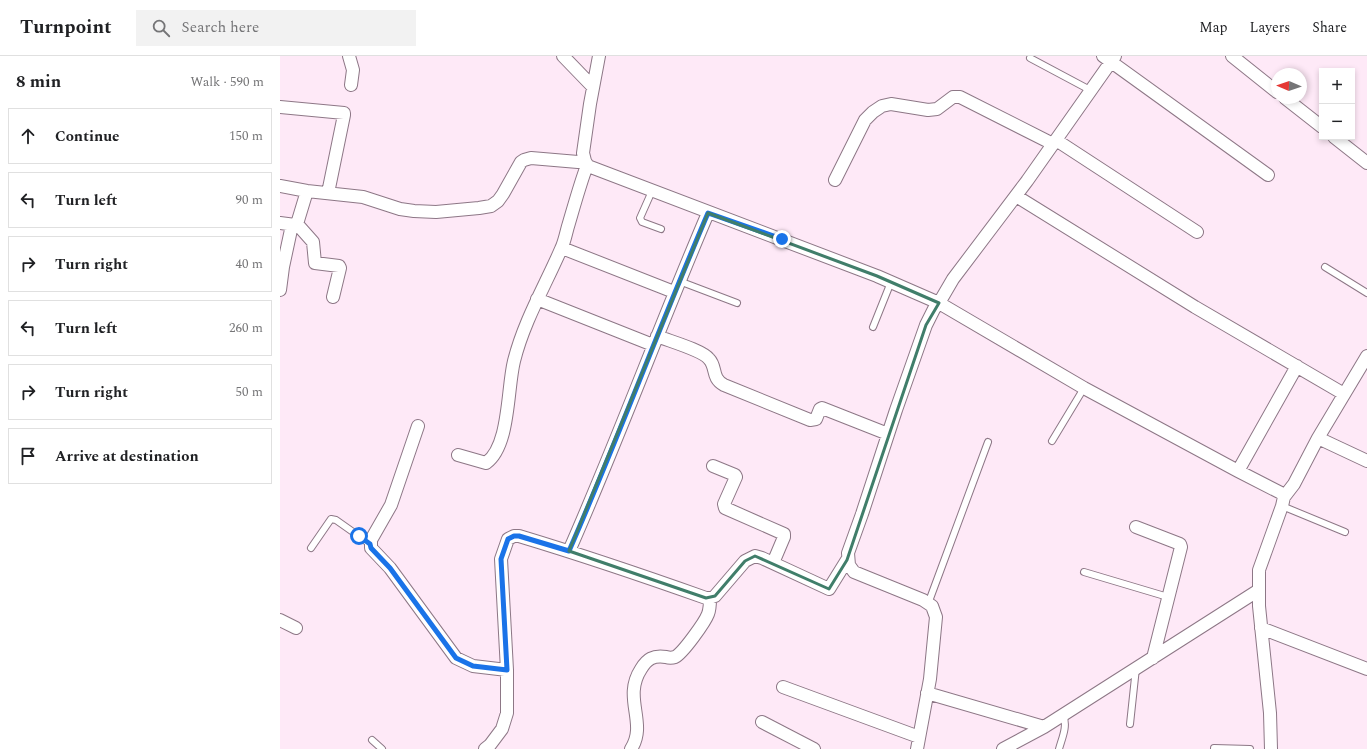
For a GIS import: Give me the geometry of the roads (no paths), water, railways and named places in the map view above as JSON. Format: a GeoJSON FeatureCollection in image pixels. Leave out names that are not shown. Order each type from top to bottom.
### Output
{"type":"FeatureCollection","features":[{"type":"Feature","properties":{"kind":"street"},"geometry":{"type":"LineString","coordinates":[[350,56],[354,70],[351,85]]}},
{"type":"Feature","properties":{"kind":"street"},"geometry":{"type":"LineString","coordinates":[[563,56],[593,87]]}},
{"type":"Feature","properties":{"kind":"street"},"geometry":{"type":"LineString","coordinates":[[458,455],[486,463],[498,449],[504,432],[513,361],[525,326],[562,248],[584,171],[586,163],[583,153],[599,56]]}},
{"type":"Feature","properties":{"kind":"street"},"geometry":{"type":"LineString","coordinates":[[1232,56],[1271,87]]}},
{"type":"Feature","properties":{"kind":"street"},"geometry":{"type":"LineString","coordinates":[[485,749],[490,745],[502,729],[507,713],[507,670],[501,559],[508,539],[514,536],[519,536],[569,551],[706,598],[715,596],[745,561],[754,556],[829,589],[847,560],[848,553],[888,434],[926,325],[934,309],[953,279],[1016,196],[1054,142],[1110,58],[1268,175]]}},
{"type":"Feature","properties":{"kind":"street"},"geometry":{"type":"LineString","coordinates":[[835,180],[865,120],[882,106],[891,104],[928,110],[937,109],[953,97],[960,97],[1054,142],[1197,232]]}},
{"type":"Feature","properties":{"kind":"street"},"geometry":{"type":"LineString","coordinates":[[1293,104],[1319,125]]}},
{"type":"Feature","properties":{"kind":"street"},"geometry":{"type":"LineString","coordinates":[[280,107],[344,113],[328,193]]}},
{"type":"Feature","properties":{"kind":"street"},"geometry":{"type":"LineString","coordinates":[[1338,140],[1367,163]]}},
{"type":"Feature","properties":{"kind":"street"},"geometry":{"type":"LineString","coordinates":[[280,186],[362,197],[414,212],[436,212],[491,206],[498,201],[521,162],[524,160],[532,158],[586,163],[708,213],[755,228],[891,282],[939,303],[1084,388],[1281,493],[1283,502]]}},
{"type":"Feature","properties":{"kind":"street"},"geometry":{"type":"LineString","coordinates":[[280,290],[283,267],[306,190]]}},
{"type":"Feature","properties":{"kind":"street"},"geometry":{"type":"LineString","coordinates":[[1016,196],[1196,307],[1344,394]]}},
{"type":"Feature","properties":{"kind":"street"},"geometry":{"type":"LineString","coordinates":[[569,551],[593,496],[674,292],[708,213]]}},
{"type":"Feature","properties":{"kind":"street"},"geometry":{"type":"LineString","coordinates":[[280,223],[295,225],[313,242],[315,263],[339,266],[334,297]]}},
{"type":"Feature","properties":{"kind":"street"},"geometry":{"type":"LineString","coordinates":[[562,248],[674,292]]}},
{"type":"Feature","properties":{"kind":"street"},"geometry":{"type":"LineString","coordinates":[[537,299],[655,341],[705,355],[711,361],[716,378],[719,382],[810,420],[816,419],[820,409],[822,408],[888,434]]}},
{"type":"Feature","properties":{"kind":"street"},"geometry":{"type":"LineString","coordinates":[[1271,749],[1270,713],[1259,606],[1259,570],[1283,502],[1318,438],[1367,356]]}},
{"type":"Feature","properties":{"kind":"street"},"geometry":{"type":"LineString","coordinates":[[1238,471],[1297,366]]}},
{"type":"Feature","properties":{"kind":"street"},"geometry":{"type":"LineString","coordinates":[[418,426],[391,505],[370,544],[371,548],[390,568],[456,658],[473,666],[507,670]]}},
{"type":"Feature","properties":{"kind":"street"},"geometry":{"type":"LineString","coordinates":[[1318,438],[1367,461]]}},
{"type":"Feature","properties":{"kind":"street"},"geometry":{"type":"LineString","coordinates":[[713,466],[736,476],[724,504],[725,508],[784,534],[773,564]]}},
{"type":"Feature","properties":{"kind":"street"},"geometry":{"type":"LineString","coordinates":[[1136,527],[1181,546],[1153,658]]}},
{"type":"Feature","properties":{"kind":"street"},"geometry":{"type":"LineString","coordinates":[[847,560],[848,565],[854,572],[923,600],[932,606],[936,617],[927,693],[917,749]]}},
{"type":"Feature","properties":{"kind":"street"},"geometry":{"type":"LineString","coordinates":[[1003,749],[1044,727],[1259,590]]}},
{"type":"Feature","properties":{"kind":"street"},"geometry":{"type":"LineString","coordinates":[[631,749],[635,743],[638,731],[632,691],[635,679],[644,664],[652,657],[660,656],[671,658],[681,652],[708,614],[710,598]]}},
{"type":"Feature","properties":{"kind":"street"},"geometry":{"type":"LineString","coordinates":[[280,620],[296,628]]}},
{"type":"Feature","properties":{"kind":"street"},"geometry":{"type":"LineString","coordinates":[[1261,628],[1367,669]]}},
{"type":"Feature","properties":{"kind":"street"},"geometry":{"type":"LineString","coordinates":[[783,687],[919,737]]}},
{"type":"Feature","properties":{"kind":"street"},"geometry":{"type":"LineString","coordinates":[[927,693],[1044,727]]}},
{"type":"Feature","properties":{"kind":"street"},"geometry":{"type":"LineString","coordinates":[[762,722],[814,749]]}},
{"type":"Feature","properties":{"kind":"lane"},"geometry":{"type":"LineString","coordinates":[[1030,58],[1090,90]]}},
{"type":"Feature","properties":{"kind":"lane"},"geometry":{"type":"LineString","coordinates":[[652,191],[641,221],[661,229]]}},
{"type":"Feature","properties":{"kind":"lane"},"geometry":{"type":"LineString","coordinates":[[1325,267],[1367,293]]}},
{"type":"Feature","properties":{"kind":"lane"},"geometry":{"type":"LineString","coordinates":[[679,281],[737,303]]}},
{"type":"Feature","properties":{"kind":"lane"},"geometry":{"type":"LineString","coordinates":[[873,327],[891,282]]}},
{"type":"Feature","properties":{"kind":"lane"},"geometry":{"type":"LineString","coordinates":[[1052,442],[1084,388]]}},
{"type":"Feature","properties":{"kind":"lane"},"geometry":{"type":"LineString","coordinates":[[928,604],[988,442]]}},
{"type":"Feature","properties":{"kind":"lane"},"geometry":{"type":"LineString","coordinates":[[1283,502],[1345,532]]}},
{"type":"Feature","properties":{"kind":"lane"},"geometry":{"type":"LineString","coordinates":[[311,548],[331,519],[336,520],[370,544]]}},
{"type":"Feature","properties":{"kind":"lane"},"geometry":{"type":"LineString","coordinates":[[1084,572],[1168,597]]}},
{"type":"Feature","properties":{"kind":"lane"},"geometry":{"type":"LineString","coordinates":[[1130,724],[1136,668]]}},
{"type":"Feature","properties":{"kind":"lane"},"geometry":{"type":"LineString","coordinates":[[1059,749],[1065,728],[1063,715]]}},
{"type":"Feature","properties":{"kind":"lane"},"geometry":{"type":"LineString","coordinates":[[372,740],[382,749]]}},
{"type":"Feature","properties":{"kind":"lane"},"geometry":{"type":"LineString","coordinates":[[1214,748],[1250,749]]}}]}
